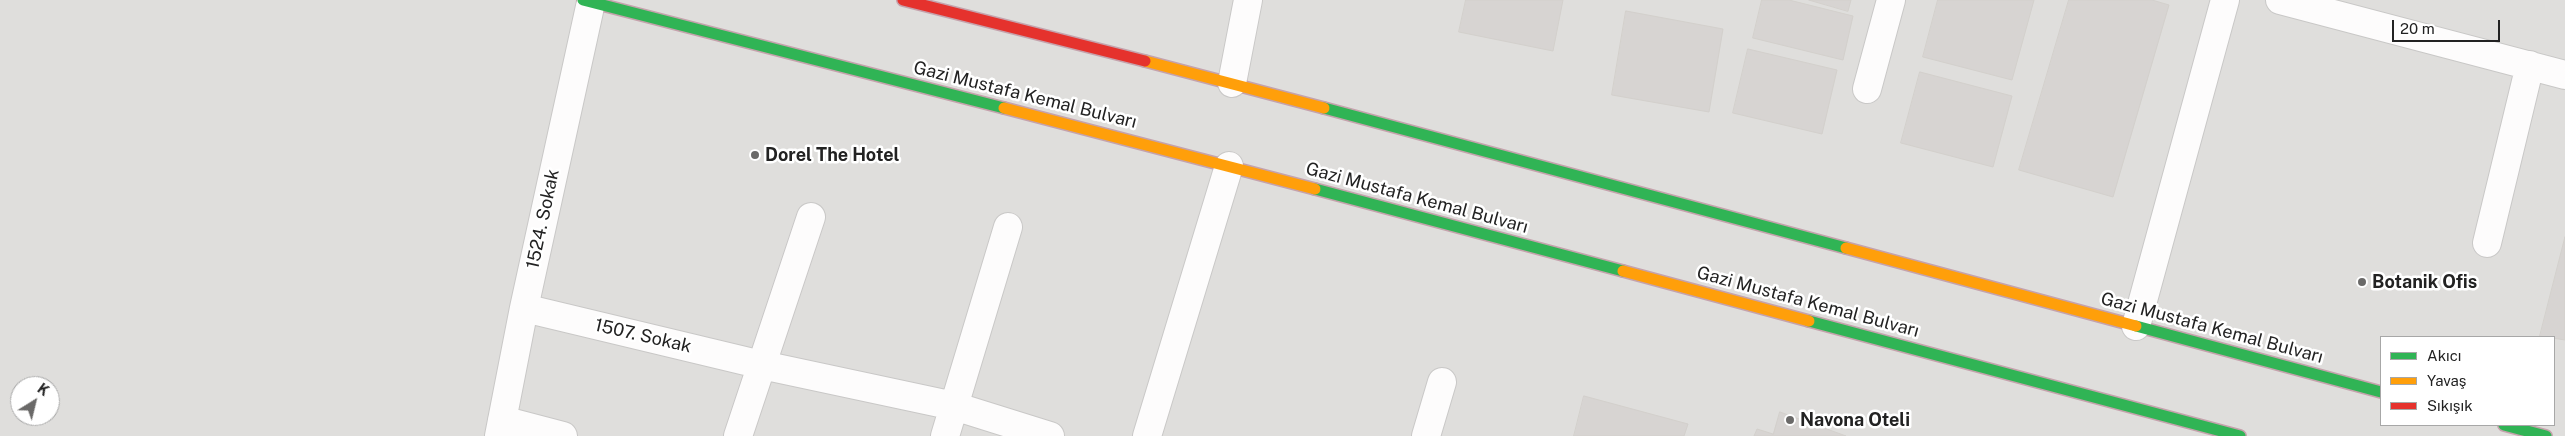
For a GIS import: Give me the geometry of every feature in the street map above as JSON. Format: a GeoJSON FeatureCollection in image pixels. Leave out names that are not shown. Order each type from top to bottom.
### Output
{"type":"FeatureCollection","features":[{"type":"Feature","properties":{"kind":"highway","name":"Gazi Mustafa Kemal Bulvarı"},"geometry":{"type":"LineString","coordinates":[[903,0],[1232,83],[2380,392]]}},
{"type":"Feature","properties":{"kind":"highway","name":"Gazi Mustafa Kemal Bulvarı"},"geometry":{"type":"LineString","coordinates":[[587,1],[1229,166],[2240,436]]}},
{"type":"Feature","properties":{"kind":"highway"},"geometry":{"type":"LineString","coordinates":[[2508,426],[2546,436]]}},
{"type":"Feature","properties":{"kind":"street"},"geometry":{"type":"LineString","coordinates":[[1232,83],[1248,0]]}},
{"type":"Feature","properties":{"kind":"street"},"geometry":{"type":"LineString","coordinates":[[1867,89],[1891,0]]}},
{"type":"Feature","properties":{"kind":"street"},"geometry":{"type":"LineString","coordinates":[[2136,326],[2225,0]]}},
{"type":"Feature","properties":{"kind":"street"},"geometry":{"type":"LineString","coordinates":[[2280,0],[2565,75]]}},
{"type":"Feature","properties":{"kind":"street","name":"1524. Sokak"},"geometry":{"type":"LineString","coordinates":[[501,428],[587,1]]}},
{"type":"Feature","properties":{"kind":"street"},"geometry":{"type":"LineString","coordinates":[[2487,243],[2530,65]]}},
{"type":"Feature","properties":{"kind":"street"},"geometry":{"type":"LineString","coordinates":[[1147,436],[1229,166]]}},
{"type":"Feature","properties":{"kind":"street"},"geometry":{"type":"LineString","coordinates":[[738,436],[811,217]]}},
{"type":"Feature","properties":{"kind":"street"},"geometry":{"type":"LineString","coordinates":[[944,436],[1008,227]]}},
{"type":"Feature","properties":{"kind":"street","name":"1507. Sokak"},"geometry":{"type":"LineString","coordinates":[[524,308],[762,365],[954,406],[1050,436]]}},
{"type":"Feature","properties":{"kind":"street"},"geometry":{"type":"LineString","coordinates":[[1426,436],[1442,382]]}},
{"type":"Feature","properties":{"kind":"street"},"geometry":{"type":"LineString","coordinates":[[501,428],[563,436]]}},
{"type":"Feature","properties":{"kind":"shaded area"},"geometry":{"type":"Polygon","coordinates":[[[0,0],[2565,0],[2565,436],[0,436],[0,0]]]}},
{"type":"Feature","properties":{"kind":"building"},"geometry":{"type":"Polygon","coordinates":[[[1466,0],[1563,0],[1553,51],[1459,32],[1466,0]]]}},
{"type":"Feature","properties":{"kind":"building"},"geometry":{"type":"Polygon","coordinates":[[[1762,0],[1789,0],[1853,16],[1843,60],[1753,38],[1762,0]]]}},
{"type":"Feature","properties":{"kind":"building"},"geometry":{"type":"Polygon","coordinates":[[[1809,0],[1851,0],[1848,11],[1809,0]]]}},
{"type":"Feature","properties":{"kind":"building"},"geometry":{"type":"Polygon","coordinates":[[[1938,0],[2034,0],[2012,80],[1923,57],[1938,0]]]}},
{"type":"Feature","properties":{"kind":"building"},"geometry":{"type":"Polygon","coordinates":[[[2069,0],[2152,0],[2169,5],[2113,197],[2019,170],[2069,0]]]}},
{"type":"Feature","properties":{"kind":"building"},"geometry":{"type":"Polygon","coordinates":[[[1626,11],[1723,29],[1709,112],[1612,95],[1626,11]]]}},
{"type":"Feature","properties":{"kind":"building"},"geometry":{"type":"Polygon","coordinates":[[[1748,49],[1837,70],[1822,134],[1733,113],[1748,49]]]}},
{"type":"Feature","properties":{"kind":"building"},"geometry":{"type":"Polygon","coordinates":[[[1920,72],[2012,96],[1993,167],[1901,143],[1920,72]]]}},
{"type":"Feature","properties":{"kind":"building"},"geometry":{"type":"Polygon","coordinates":[[[2565,237],[2565,340],[2555,338],[2555,336],[2540,336],[2565,237]]]}},
{"type":"Feature","properties":{"kind":"building"},"geometry":{"type":"Polygon","coordinates":[[[1584,396],[1688,424],[1684,436],[1574,436],[1584,396]]]}},
{"type":"Feature","properties":{"kind":"building","name":"Navona Oteli"},"geometry":{"type":"Polygon","coordinates":[[[1780,412],[1846,436],[1754,436],[1757,429],[1773,434],[1780,412]]]}},
{"type":"Feature","properties":{"kind":"traffic: fast"},"geometry":{"type":"LineString","coordinates":[[583,0],[1004,108]]}},
{"type":"Feature","properties":{"kind":"traffic: fast"},"geometry":{"type":"LineString","coordinates":[[1324,108],[1846,248]]}},
{"type":"Feature","properties":{"kind":"traffic: fast"},"geometry":{"type":"LineString","coordinates":[[1315,189],[1623,271]]}},
{"type":"Feature","properties":{"kind":"traffic: fast"},"geometry":{"type":"LineString","coordinates":[[1809,321],[2240,436]]}},
{"type":"Feature","properties":{"kind":"traffic: fast"},"geometry":{"type":"LineString","coordinates":[[2136,326],[2380,392]]}},
{"type":"Feature","properties":{"kind":"traffic: fast"},"geometry":{"type":"LineString","coordinates":[[2508,426],[2546,436]]}},
{"type":"Feature","properties":{"kind":"traffic: slow"},"geometry":{"type":"LineString","coordinates":[[1145,61],[1324,108]]}},
{"type":"Feature","properties":{"kind":"traffic: slow"},"geometry":{"type":"LineString","coordinates":[[1004,108],[1315,189]]}},
{"type":"Feature","properties":{"kind":"traffic: slow"},"geometry":{"type":"LineString","coordinates":[[1846,248],[2136,326]]}},
{"type":"Feature","properties":{"kind":"traffic: slow"},"geometry":{"type":"LineString","coordinates":[[1623,271],[1809,321]]}},
{"type":"Feature","properties":{"kind":"traffic: jam"},"geometry":{"type":"LineString","coordinates":[[903,0],[1145,61]]}},
{"type":"Feature","properties":{"kind":"place","name":"Dorel The Hotel"},"geometry":{"type":"Point","coordinates":[755,155]}},
{"type":"Feature","properties":{"kind":"place","name":"Botanik Ofis"},"geometry":{"type":"Point","coordinates":[2362,282]}},
{"type":"Feature","properties":{"kind":"place","name":"Navona Oteli"},"geometry":{"type":"Point","coordinates":[1790,420]}}]}
